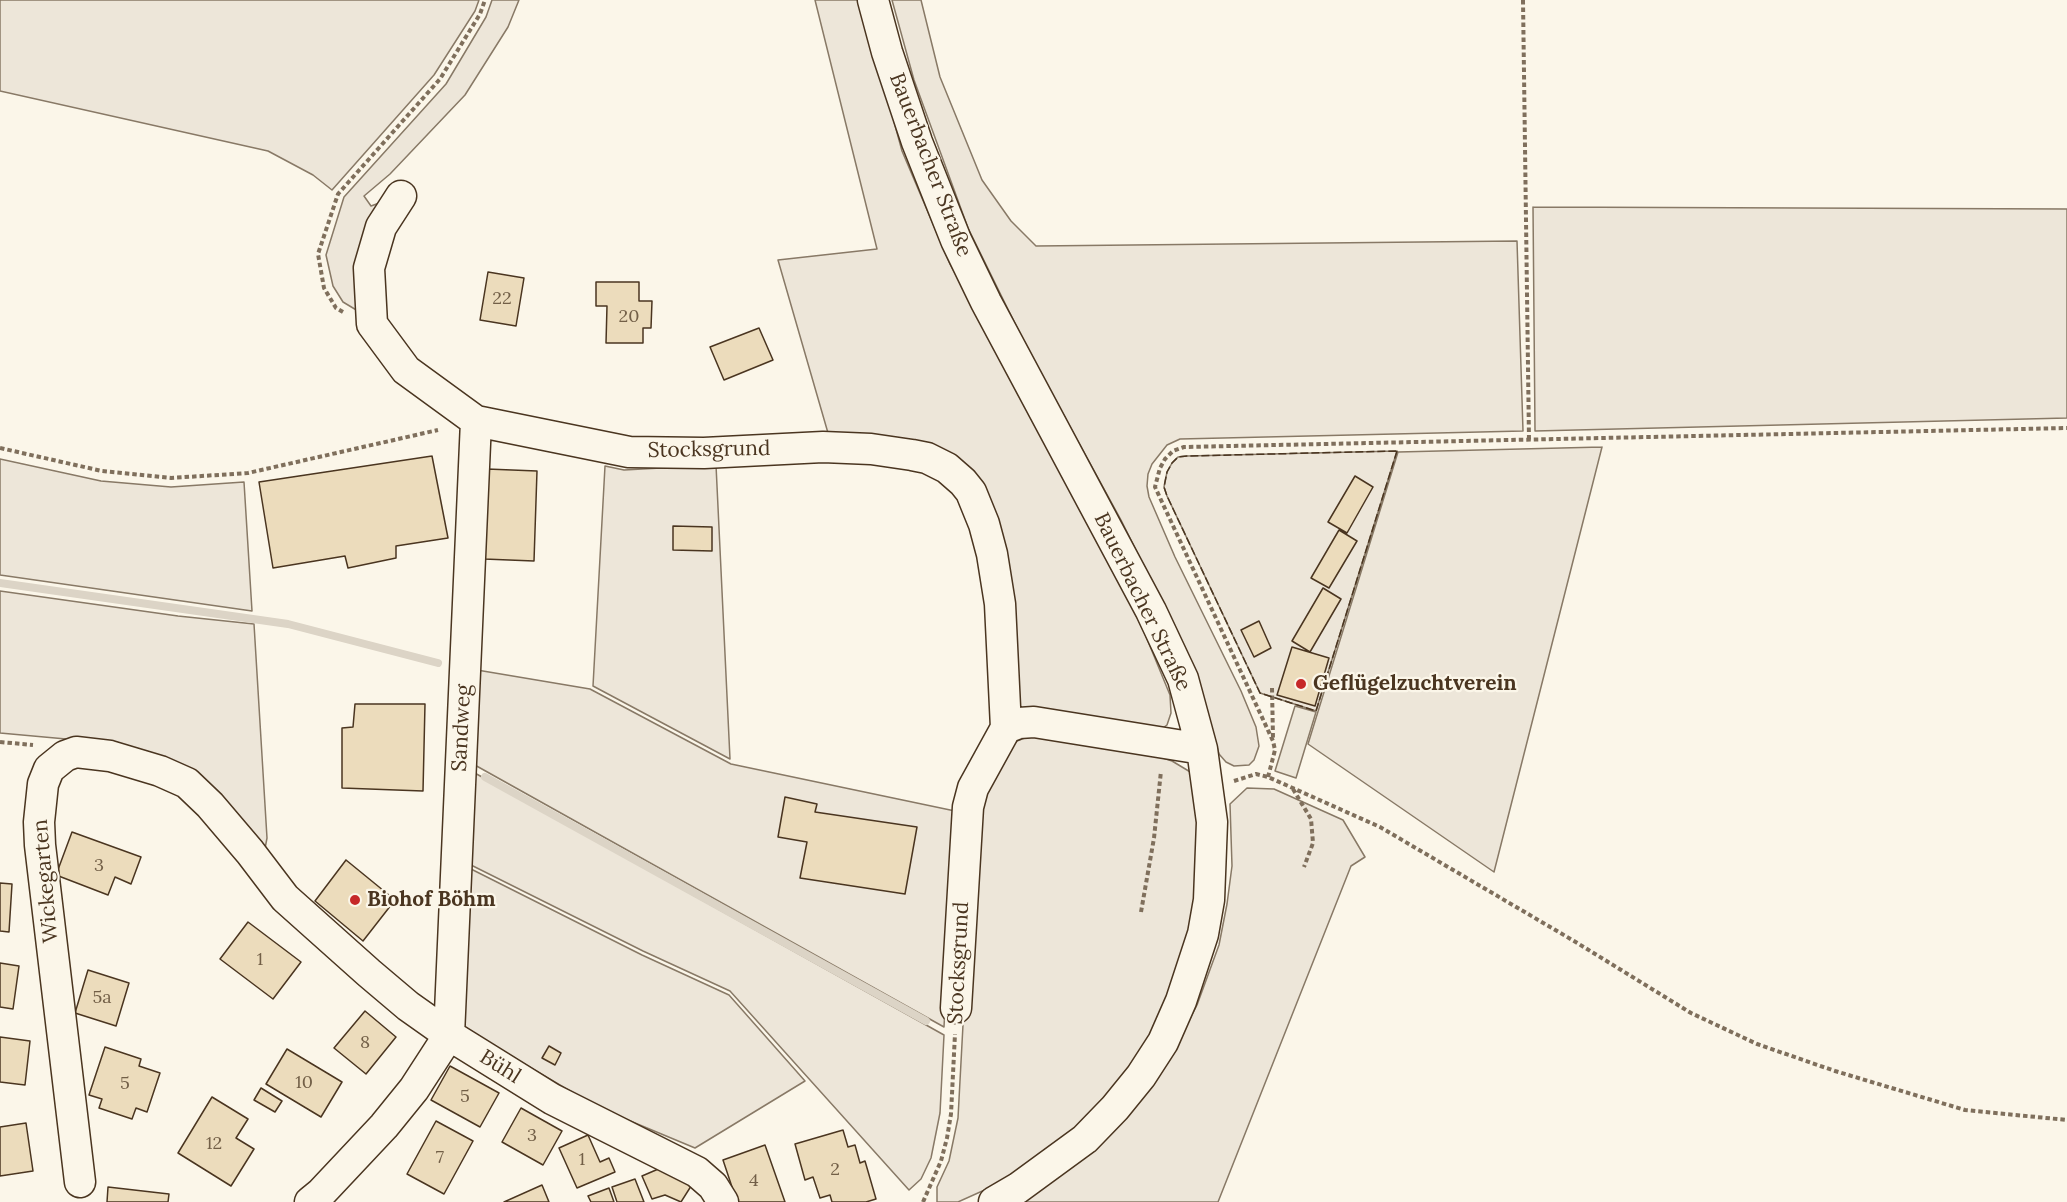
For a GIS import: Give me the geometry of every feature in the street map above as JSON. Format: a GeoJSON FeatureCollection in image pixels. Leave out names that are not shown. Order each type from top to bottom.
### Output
{"type":"FeatureCollection","features":[{"type":"Feature","properties":{"kind":"street","name":"Bauerbacher Straße"},"geometry":{"type":"LineString","coordinates":[[873,0],[887,52],[917,142],[956,240],[986,302],[1151,611],[1183,679],[1202,749],[1209,789],[1213,843],[1209,900],[1195,963],[1162,1042],[1141,1076],[1122,1100],[1085,1139],[1018,1188],[994,1202]]}},
{"type":"Feature","properties":{"kind":"street"},"geometry":{"type":"LineString","coordinates":[[372,324],[369,268],[381,227],[401,196]]}},
{"type":"Feature","properties":{"kind":"street","name":"Stocksgrund"},"geometry":{"type":"LineString","coordinates":[[372,324],[405,370],[476,421],[629,452],[704,453],[823,447],[871,449],[919,457],[947,468],[963,482],[976,501],[992,554],[1000,604],[1006,728],[973,788],[968,807],[956,1008]]}},
{"type":"Feature","properties":{"kind":"street","name":"Sandweg"},"geometry":{"type":"LineString","coordinates":[[449,1035],[476,421]]}},
{"type":"Feature","properties":{"kind":"street"},"geometry":{"type":"LineString","coordinates":[[1006,728],[1019,723],[1034,722],[1202,749]]}},
{"type":"Feature","properties":{"kind":"street","name":"Wickegarten"},"geometry":{"type":"LineString","coordinates":[[80,1182],[39,845],[43,784],[49,769],[65,756],[76,752],[110,756],[160,771],[187,783],[210,805],[285,898],[408,1006],[449,1035]]}},
{"type":"Feature","properties":{"kind":"street"},"geometry":{"type":"LineString","coordinates":[[317,1199],[384,1126],[414,1089],[449,1035]]}},
{"type":"Feature","properties":{"kind":"street","name":"Bühl"},"geometry":{"type":"LineString","coordinates":[[449,1035],[552,1099],[697,1172],[712,1186],[723,1202]]}},
{"type":"Feature","properties":{"kind":"path"},"geometry":{"type":"LineString","coordinates":[[372,324],[353,318],[336,308],[324,288],[318,254],[338,194],[440,79],[480,14],[485,0]]}},
{"type":"Feature","properties":{"kind":"path"},"geometry":{"type":"LineString","coordinates":[[1523,0],[1529,440]]}},
{"type":"Feature","properties":{"kind":"path"},"geometry":{"type":"LineString","coordinates":[[0,448],[102,471],[171,478],[248,473],[476,421]]}},
{"type":"Feature","properties":{"kind":"path"},"geometry":{"type":"LineString","coordinates":[[1273,741],[1158,496],[1155,487],[1157,476],[1165,459],[1173,451],[1184,447],[2067,428]]}},
{"type":"Feature","properties":{"kind":"path"},"geometry":{"type":"LineString","coordinates":[[1268,777],[1275,750],[1272,688]]}},
{"type":"Feature","properties":{"kind":"path"},"geometry":{"type":"LineString","coordinates":[[1141,912],[1154,838],[1164,744]]}},
{"type":"Feature","properties":{"kind":"path"},"geometry":{"type":"LineString","coordinates":[[1209,789],[1256,774],[1268,777],[1380,827],[1574,941],[1691,1014],[1731,1034],[1836,1071],[1954,1107],[1987,1113],[2067,1120]]}},
{"type":"Feature","properties":{"kind":"path"},"geometry":{"type":"LineString","coordinates":[[1293,788],[1311,819],[1313,843],[1304,867]]}},
{"type":"Feature","properties":{"kind":"path","name":"Stocksgrund"},"geometry":{"type":"LineString","coordinates":[[923,1202],[941,1161],[951,1114],[956,1008]]}},
{"type":"Feature","properties":{"kind":"shaded area"},"geometry":{"type":"Polygon","coordinates":[[[0,0],[479,0],[475,11],[434,75],[332,190],[313,175],[268,151],[0,91],[0,0]]]}},
{"type":"Feature","properties":{"kind":"shaded area"},"geometry":{"type":"Polygon","coordinates":[[[492,0],[519,0],[508,27],[465,95],[390,174],[364,196],[371,206],[382,202],[358,311],[343,302],[333,286],[326,255],[344,197],[446,84],[486,17],[492,0]]]}},
{"type":"Feature","properties":{"kind":"shaded area"},"geometry":{"type":"Polygon","coordinates":[[[815,0],[861,0],[902,151],[950,264],[1095,529],[1145,634],[1170,695],[1171,713],[1167,725],[1157,732],[1015,717],[980,486],[828,433],[778,260],[877,249],[815,0]]]}},
{"type":"Feature","properties":{"kind":"shaded area"},"geometry":{"type":"Polygon","coordinates":[[[892,0],[921,0],[940,77],[982,180],[1011,221],[1036,246],[1517,241],[1523,431],[1180,439],[1167,445],[1152,464],[1148,474],[1149,497],[1256,727],[1259,746],[1254,760],[1249,765],[1234,766],[1226,762],[1219,754],[1201,689],[1187,653],[1121,520],[1028,350],[968,228],[914,80],[892,0]]]}},
{"type":"Feature","properties":{"kind":"shaded area"},"geometry":{"type":"Polygon","coordinates":[[[1533,207],[2067,209],[2067,418],[1535,431],[1533,207]]]}},
{"type":"Feature","properties":{"kind":"shaded area"},"geometry":{"type":"Polygon","coordinates":[[[1602,447],[1494,872],[1308,744],[1398,452],[1602,447]]]}},
{"type":"Feature","properties":{"kind":"shaded area"},"geometry":{"type":"Polygon","coordinates":[[[1397,451],[1316,711],[1260,693],[1167,496],[1164,487],[1167,472],[1172,463],[1178,457],[1187,456],[1397,451]]]}},
{"type":"Feature","properties":{"kind":"shaded area"},"geometry":{"type":"Polygon","coordinates":[[[0,459],[101,481],[171,487],[244,482],[252,611],[0,575],[0,459]]]}},
{"type":"Feature","properties":{"kind":"shaded area"},"geometry":{"type":"Polygon","coordinates":[[[716,465],[730,759],[593,686],[605,466],[624,470],[716,465]]]}},
{"type":"Feature","properties":{"kind":"shaded area"},"geometry":{"type":"Polygon","coordinates":[[[0,591],[178,616],[254,624],[267,838],[264,854],[217,799],[77,740],[0,733],[0,591]]]}},
{"type":"Feature","properties":{"kind":"shaded area"},"geometry":{"type":"Polygon","coordinates":[[[477,670],[590,689],[731,764],[955,811],[944,1027],[473,764],[477,670]]]}},
{"type":"Feature","properties":{"kind":"shaded area","name":"Geflügelzuchtverein"},"geometry":{"type":"Polygon","coordinates":[[[1295,706],[1316,712],[1296,778],[1275,771],[1295,706]]]}},
{"type":"Feature","properties":{"kind":"shaded area"},"geometry":{"type":"Polygon","coordinates":[[[1027,737],[1042,737],[1154,755],[1172,761],[1192,773],[1199,824],[1200,862],[1186,955],[1141,1054],[1078,1129],[1009,1179],[958,1202],[937,1202],[937,1187],[949,1161],[958,1118],[966,969],[981,793],[1004,755],[1017,741],[1027,737]]]}},
{"type":"Feature","properties":{"kind":"shaded area"},"geometry":{"type":"Polygon","coordinates":[[[473,772],[944,1035],[940,1113],[931,1158],[921,1179],[909,1190],[730,991],[643,951],[469,864],[473,772]]]}},
{"type":"Feature","properties":{"kind":"shaded area"},"geometry":{"type":"Polygon","coordinates":[[[1247,788],[1274,789],[1343,820],[1365,857],[1351,866],[1218,1202],[1012,1202],[1174,1049],[1197,1005],[1219,945],[1232,866],[1230,804],[1247,788]]]}},
{"type":"Feature","properties":{"kind":"shaded area"},"geometry":{"type":"Polygon","coordinates":[[[469,868],[642,955],[729,995],[805,1081],[695,1148],[582,1098],[463,1028],[469,868]]]}},
{"type":"Feature","properties":{"kind":"building"},"geometry":{"type":"Polygon","coordinates":[[[488,272],[524,278],[516,326],[480,320],[488,272]]]}},
{"type":"Feature","properties":{"kind":"building"},"geometry":{"type":"Polygon","coordinates":[[[596,282],[639,282],[639,301],[652,301],[651,328],[643,328],[643,343],[606,343],[607,306],[596,306],[596,282]]]}},
{"type":"Feature","properties":{"kind":"building"},"geometry":{"type":"Polygon","coordinates":[[[759,328],[773,360],[724,380],[710,347],[759,328]]]}},
{"type":"Feature","properties":{"kind":"building"},"geometry":{"type":"Polygon","coordinates":[[[432,456],[448,538],[396,546],[396,558],[348,568],[345,556],[273,568],[259,482],[432,456]]]}},
{"type":"Feature","properties":{"kind":"building"},"geometry":{"type":"Polygon","coordinates":[[[487,469],[537,471],[534,561],[484,559],[487,469]]]}},
{"type":"Feature","properties":{"kind":"building"},"geometry":{"type":"Polygon","coordinates":[[[1355,476],[1373,487],[1347,533],[1328,522],[1355,476]]]}},
{"type":"Feature","properties":{"kind":"building"},"geometry":{"type":"Polygon","coordinates":[[[673,526],[712,527],[712,551],[673,550],[673,526]]]}},
{"type":"Feature","properties":{"kind":"building"},"geometry":{"type":"Polygon","coordinates":[[[1339,530],[1357,541],[1329,588],[1311,578],[1339,530]]]}},
{"type":"Feature","properties":{"kind":"building"},"geometry":{"type":"Polygon","coordinates":[[[1323,588],[1341,599],[1310,652],[1292,641],[1323,588]]]}},
{"type":"Feature","properties":{"kind":"building"},"geometry":{"type":"Polygon","coordinates":[[[1259,621],[1271,648],[1254,657],[1241,630],[1259,621]]]}},
{"type":"Feature","properties":{"kind":"building","name":"Geflügelzuchtverein"},"geometry":{"type":"Polygon","coordinates":[[[1292,647],[1329,658],[1315,706],[1277,695],[1292,647]]]}},
{"type":"Feature","properties":{"kind":"building"},"geometry":{"type":"Polygon","coordinates":[[[355,704],[425,704],[423,791],[342,788],[342,728],[353,727],[355,704]]]}},
{"type":"Feature","properties":{"kind":"building"},"geometry":{"type":"Polygon","coordinates":[[[785,797],[817,804],[815,812],[917,827],[905,894],[800,878],[807,842],[778,837],[785,797]]]}},
{"type":"Feature","properties":{"kind":"building"},"geometry":{"type":"Polygon","coordinates":[[[72,832],[141,857],[131,884],[115,877],[108,895],[56,875],[72,832]]]}},
{"type":"Feature","properties":{"kind":"building","name":"Biohof Böhm"},"geometry":{"type":"Polygon","coordinates":[[[346,860],[395,900],[363,941],[315,901],[346,860]]]}},
{"type":"Feature","properties":{"kind":"building"},"geometry":{"type":"Polygon","coordinates":[[[0,883],[12,884],[9,932],[0,931],[0,883]]]}},
{"type":"Feature","properties":{"kind":"building"},"geometry":{"type":"Polygon","coordinates":[[[248,922],[301,962],[273,999],[220,959],[248,922]]]}},
{"type":"Feature","properties":{"kind":"building"},"geometry":{"type":"Polygon","coordinates":[[[0,963],[19,966],[13,1009],[0,1007],[0,963]]]}},
{"type":"Feature","properties":{"kind":"building"},"geometry":{"type":"Polygon","coordinates":[[[88,970],[129,983],[116,1026],[75,1013],[88,970]]]}},
{"type":"Feature","properties":{"kind":"building"},"geometry":{"type":"Polygon","coordinates":[[[365,1011],[396,1037],[366,1074],[334,1048],[365,1011]]]}},
{"type":"Feature","properties":{"kind":"building"},"geometry":{"type":"Polygon","coordinates":[[[0,1037],[30,1041],[25,1085],[0,1082],[0,1037]]]}},
{"type":"Feature","properties":{"kind":"building"},"geometry":{"type":"Polygon","coordinates":[[[549,1046],[561,1053],[555,1065],[542,1058],[549,1046]]]}},
{"type":"Feature","properties":{"kind":"building"},"geometry":{"type":"Polygon","coordinates":[[[105,1047],[141,1059],[139,1066],[160,1073],[147,1112],[136,1108],[132,1119],[99,1108],[102,1099],[89,1095],[105,1047]]]}},
{"type":"Feature","properties":{"kind":"building"},"geometry":{"type":"Polygon","coordinates":[[[287,1049],[342,1082],[321,1117],[266,1084],[287,1049]]]}},
{"type":"Feature","properties":{"kind":"building"},"geometry":{"type":"Polygon","coordinates":[[[450,1066],[499,1093],[480,1127],[431,1100],[450,1066]]]}},
{"type":"Feature","properties":{"kind":"building"},"geometry":{"type":"Polygon","coordinates":[[[261,1088],[282,1101],[275,1112],[254,1100],[261,1088]]]}},
{"type":"Feature","properties":{"kind":"building"},"geometry":{"type":"Polygon","coordinates":[[[212,1097],[248,1119],[236,1138],[254,1149],[231,1186],[178,1153],[212,1097]]]}},
{"type":"Feature","properties":{"kind":"building"},"geometry":{"type":"Polygon","coordinates":[[[521,1108],[562,1131],[543,1165],[502,1142],[521,1108]]]}},
{"type":"Feature","properties":{"kind":"building"},"geometry":{"type":"Polygon","coordinates":[[[436,1121],[473,1141],[444,1194],[407,1174],[436,1121]]]}},
{"type":"Feature","properties":{"kind":"building"},"geometry":{"type":"Polygon","coordinates":[[[26,1123],[33,1171],[0,1176],[0,1127],[26,1123]]]}},
{"type":"Feature","properties":{"kind":"building"},"geometry":{"type":"Polygon","coordinates":[[[843,1130],[848,1147],[855,1145],[860,1163],[865,1161],[876,1199],[866,1202],[832,1202],[830,1195],[820,1198],[813,1177],[805,1180],[795,1144],[843,1130]]]}},
{"type":"Feature","properties":{"kind":"building"},"geometry":{"type":"Polygon","coordinates":[[[588,1135],[600,1162],[609,1158],[615,1172],[577,1188],[559,1148],[588,1135]]]}},
{"type":"Feature","properties":{"kind":"building"},"geometry":{"type":"Polygon","coordinates":[[[765,1145],[785,1202],[737,1202],[723,1160],[765,1145]]]}},
{"type":"Feature","properties":{"kind":"building"},"geometry":{"type":"Polygon","coordinates":[[[663,1167],[693,1183],[681,1202],[665,1195],[652,1199],[642,1176],[663,1167]]]}},
{"type":"Feature","properties":{"kind":"building"},"geometry":{"type":"Polygon","coordinates":[[[635,1179],[644,1202],[617,1202],[612,1187],[635,1179]]]}},
{"type":"Feature","properties":{"kind":"building"},"geometry":{"type":"Polygon","coordinates":[[[542,1185],[549,1202],[504,1202],[542,1185]]]}},
{"type":"Feature","properties":{"kind":"building"},"geometry":{"type":"Polygon","coordinates":[[[108,1187],[169,1194],[168,1202],[107,1202],[108,1187]]]}},
{"type":"Feature","properties":{"kind":"building"},"geometry":{"type":"Polygon","coordinates":[[[609,1188],[614,1202],[591,1202],[588,1196],[609,1188]]]}},
{"type":"Feature","properties":{"kind":"waterway"},"geometry":{"type":"LineString","coordinates":[[0,583],[288,624],[438,663]]}},
{"type":"Feature","properties":{"kind":"waterway"},"geometry":{"type":"LineString","coordinates":[[485,777],[926,1021]]}},
{"type":"Feature","properties":{"kind":"fence"},"geometry":{"type":"LineString","coordinates":[[1397,451],[1316,711],[1260,693],[1167,496],[1164,487],[1167,472],[1172,463],[1178,457],[1187,456],[1397,451]]}},
{"type":"Feature","properties":{"kind":"place","name":"Geflügelzuchtverein"},"geometry":{"type":"Point","coordinates":[1301,684]}},
{"type":"Feature","properties":{"kind":"place","name":"Biohof Böhm"},"geometry":{"type":"Point","coordinates":[355,900]}}]}
